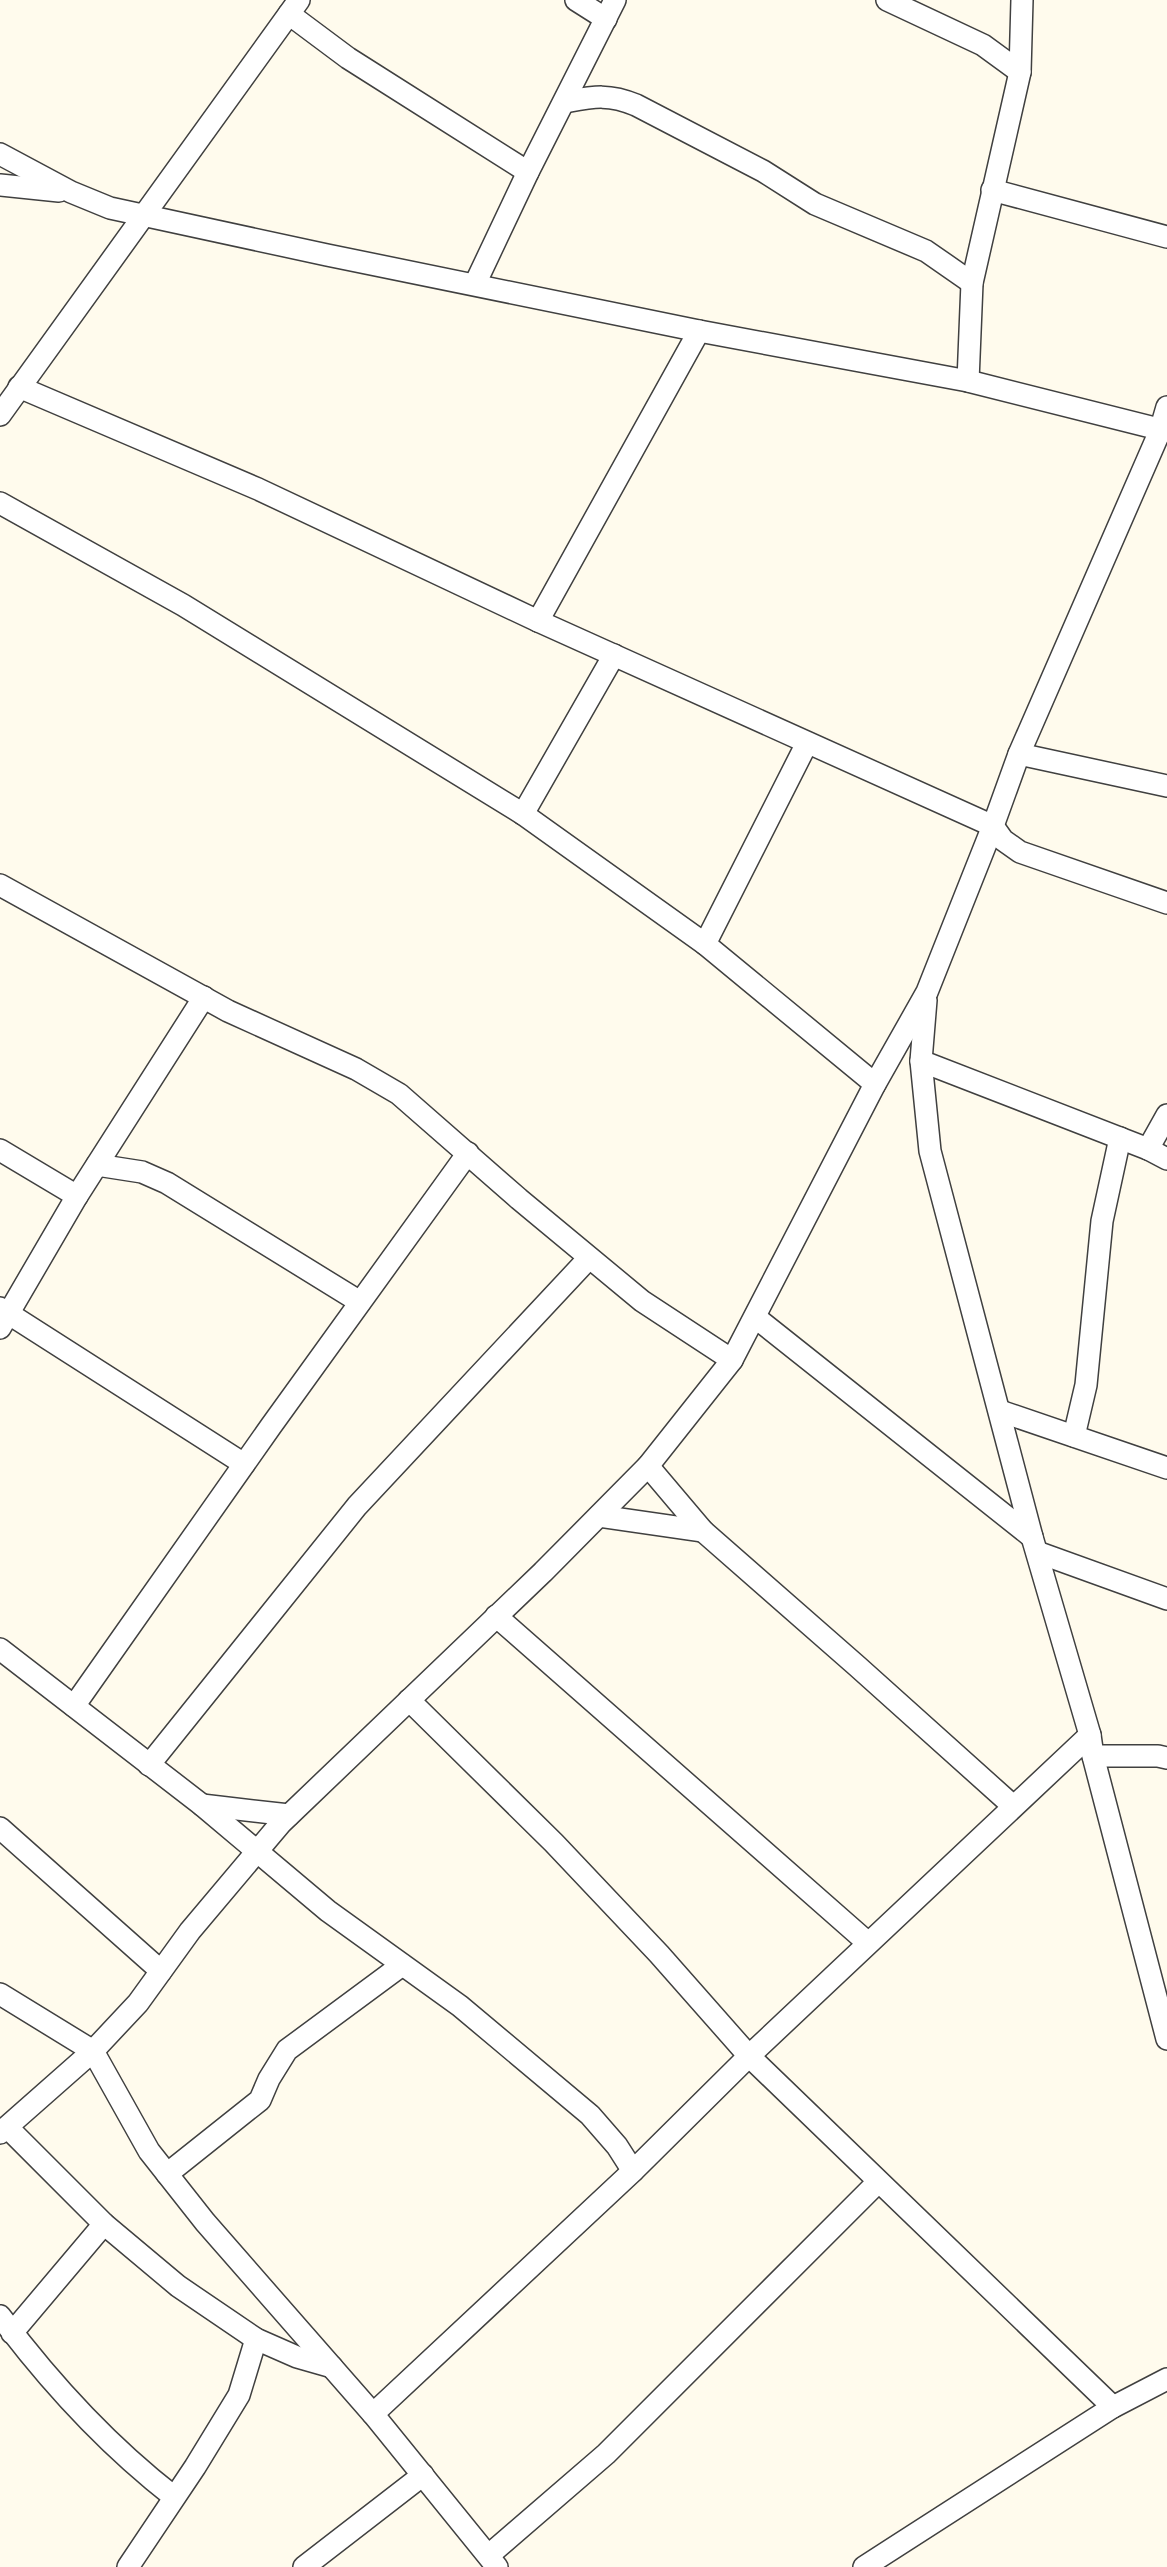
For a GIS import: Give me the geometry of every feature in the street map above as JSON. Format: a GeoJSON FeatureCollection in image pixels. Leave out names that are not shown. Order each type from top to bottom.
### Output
{"type":"FeatureCollection","features":[{"type":"Feature","properties":{"kind":"street"},"geometry":{"type":"LineString","coordinates":[[475,284],[610,9],[576,0]]}},
{"type":"Feature","properties":{"kind":"street"},"geometry":{"type":"LineString","coordinates":[[887,0],[983,45],[1020,72]]}},
{"type":"Feature","properties":{"kind":"street"},"geometry":{"type":"LineString","coordinates":[[968,381],[972,283],[1020,72],[1022,0]]}},
{"type":"Feature","properties":{"kind":"street"},"geometry":{"type":"LineString","coordinates":[[0,415],[294,7],[348,58],[528,172]]}},
{"type":"Feature","properties":{"kind":"street"},"geometry":{"type":"LineString","coordinates":[[564,102],[602,96],[618,98],[636,105],[763,171],[815,204],[926,251],[972,283]]}},
{"type":"Feature","properties":{"kind":"street"},"geometry":{"type":"LineString","coordinates":[[0,154],[71,192],[110,208],[699,331],[968,381],[1164,431]]}},
{"type":"Feature","properties":{"kind":"street"},"geometry":{"type":"LineString","coordinates":[[0,185],[71,192]]}},
{"type":"Feature","properties":{"kind":"street"},"geometry":{"type":"LineString","coordinates":[[992,190],[1167,237]]}},
{"type":"Feature","properties":{"kind":"street"},"geometry":{"type":"LineString","coordinates":[[538,621],[699,331]]}},
{"type":"Feature","properties":{"kind":"street"},"geometry":{"type":"LineString","coordinates":[[19,387],[258,489],[538,621],[993,826],[1003,840],[1020,852],[1167,903]]}},
{"type":"Feature","properties":{"kind":"street"},"geometry":{"type":"LineString","coordinates":[[332,2367],[297,2357],[256,2339],[178,2286],[104,2224],[4,2130],[93,2051],[138,2002],[190,1931],[256,1850],[289,1815],[648,1466],[732,1360],[875,1084],[927,992],[1019,754],[1164,431],[1167,407]]}},
{"type":"Feature","properties":{"kind":"street"},"geometry":{"type":"LineString","coordinates":[[0,503],[183,605],[523,814],[705,944],[875,1084]]}},
{"type":"Feature","properties":{"kind":"street"},"geometry":{"type":"LineString","coordinates":[[523,814],[615,656]]}},
{"type":"Feature","properties":{"kind":"street"},"geometry":{"type":"LineString","coordinates":[[705,944],[807,742]]}},
{"type":"Feature","properties":{"kind":"street"},"geometry":{"type":"LineString","coordinates":[[1019,754],[1167,786]]}},
{"type":"Feature","properties":{"kind":"street"},"geometry":{"type":"LineString","coordinates":[[0,885],[204,997],[288,1039],[356,1069],[399,1094],[642,1302],[732,1360]]}},
{"type":"Feature","properties":{"kind":"street"},"geometry":{"type":"LineString","coordinates":[[927,992],[921,1061],[930,1151],[1035,1544],[1090,1735],[1093,1756],[1167,2039]]}},
{"type":"Feature","properties":{"kind":"street"},"geometry":{"type":"LineString","coordinates":[[204,997],[3,1316],[244,1464]]}},
{"type":"Feature","properties":{"kind":"street"},"geometry":{"type":"LineString","coordinates":[[921,1061],[1158,1154],[1167,1115]]}},
{"type":"Feature","properties":{"kind":"street"},"geometry":{"type":"LineString","coordinates":[[1074,1436],[1086,1384],[1102,1221],[1119,1138]]}},
{"type":"Feature","properties":{"kind":"street"},"geometry":{"type":"LineString","coordinates":[[0,1150],[77,1196]]}},
{"type":"Feature","properties":{"kind":"street"},"geometry":{"type":"LineString","coordinates":[[74,1706],[244,1464],[468,1153]]}},
{"type":"Feature","properties":{"kind":"street"},"geometry":{"type":"LineString","coordinates":[[97,1165],[142,1172],[167,1182],[360,1302]]}},
{"type":"Feature","properties":{"kind":"street"},"geometry":{"type":"LineString","coordinates":[[149,1765],[357,1506],[589,1258]]}},
{"type":"Feature","properties":{"kind":"street"},"geometry":{"type":"LineString","coordinates":[[754,1317],[1035,1544],[1167,1599]]}},
{"type":"Feature","properties":{"kind":"street"},"geometry":{"type":"LineString","coordinates":[[1000,1411],[1167,1468]]}},
{"type":"Feature","properties":{"kind":"street"},"geometry":{"type":"LineString","coordinates":[[648,1466],[703,1531],[1013,1806]]}},
{"type":"Feature","properties":{"kind":"street"},"geometry":{"type":"LineString","coordinates":[[599,1516],[703,1531]]}},
{"type":"Feature","properties":{"kind":"street"},"geometry":{"type":"LineString","coordinates":[[496,1616],[868,1943]]}},
{"type":"Feature","properties":{"kind":"street"},"geometry":{"type":"LineString","coordinates":[[0,1649],[201,1805],[328,1911],[460,2006],[590,2115],[617,2146],[633,2171]]}},
{"type":"Feature","properties":{"kind":"street"},"geometry":{"type":"LineString","coordinates":[[409,1700],[554,1843],[619,1911],[749,2056],[1113,2407]]}},
{"type":"Feature","properties":{"kind":"street"},"geometry":{"type":"LineString","coordinates":[[373,2414],[633,2171],[749,2056],[1090,1735]]}},
{"type":"Feature","properties":{"kind":"street"},"geometry":{"type":"LineString","coordinates":[[1093,1756],[1167,1758]]}},
{"type":"Feature","properties":{"kind":"street"},"geometry":{"type":"LineString","coordinates":[[201,1805],[289,1815]]}},
{"type":"Feature","properties":{"kind":"street"},"geometry":{"type":"LineString","coordinates":[[0,1828],[161,1971]]}},
{"type":"Feature","properties":{"kind":"street"},"geometry":{"type":"LineString","coordinates":[[167,2174],[260,2100],[269,2079],[287,2050],[402,1965]]}},
{"type":"Feature","properties":{"kind":"street"},"geometry":{"type":"LineString","coordinates":[[0,1994],[93,2051],[148,2151],[373,2414],[493,2561],[606,2454],[878,2182]]}},
{"type":"Feature","properties":{"kind":"street"},"geometry":{"type":"LineString","coordinates":[[104,2224],[6,2325],[104,2438],[174,2497]]}},
{"type":"Feature","properties":{"kind":"street"},"geometry":{"type":"LineString","coordinates":[[128,2567],[239,2395],[256,2339]]}},
{"type":"Feature","properties":{"kind":"street"},"geometry":{"type":"LineString","coordinates":[[864,2567],[1113,2407],[1167,2379]]}},
{"type":"Feature","properties":{"kind":"street"},"geometry":{"type":"LineString","coordinates":[[304,2567],[423,2475]]}}]}
